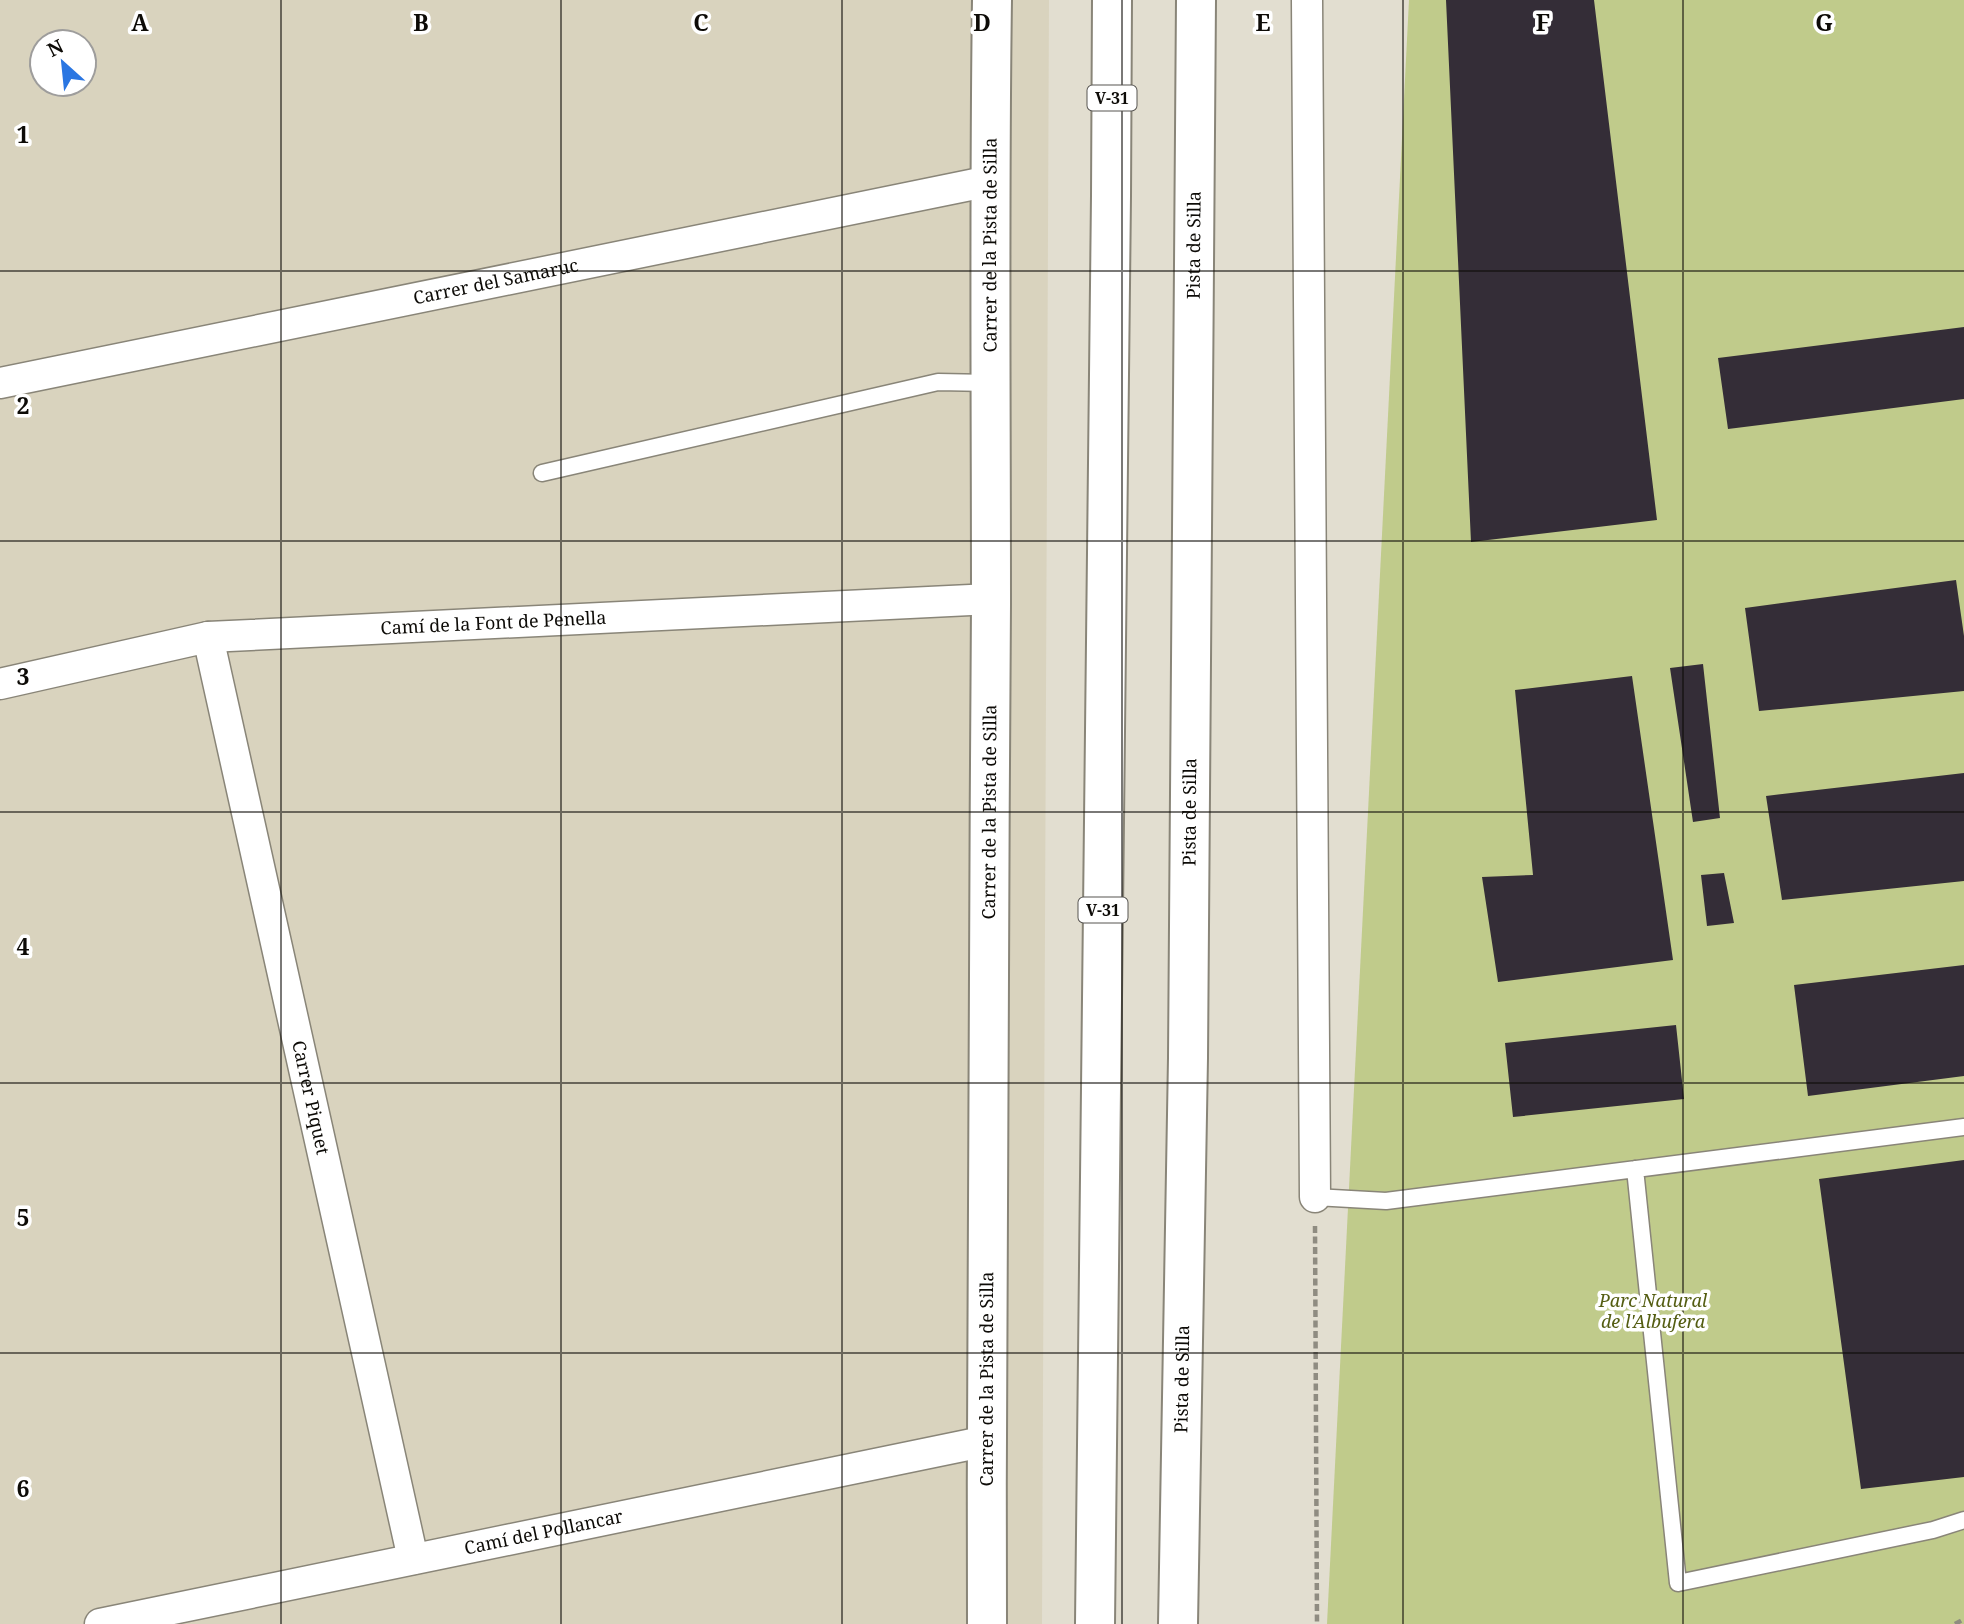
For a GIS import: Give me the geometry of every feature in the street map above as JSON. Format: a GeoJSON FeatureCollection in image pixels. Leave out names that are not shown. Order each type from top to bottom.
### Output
{"type":"FeatureCollection","features":[{"type":"Feature","properties":{"kind":"main road","name":"Carrer de la Pista de Silla"},"geometry":{"type":"LineString","coordinates":[[987,1624],[992,0]]}},
{"type":"Feature","properties":{"kind":"main road","name":"V-31"},"geometry":{"type":"LineString","coordinates":[[1095,1624],[1112,0]]}},
{"type":"Feature","properties":{"kind":"main road","name":"Pista de Silla"},"geometry":{"type":"LineString","coordinates":[[1178,1624],[1188,1031],[1196,0]]}},
{"type":"Feature","properties":{"kind":"street"},"geometry":{"type":"LineString","coordinates":[[1307,0],[1315,1197]]}},
{"type":"Feature","properties":{"kind":"street","name":"Carrer del Samaruc"},"geometry":{"type":"LineString","coordinates":[[0,383],[990,181]]}},
{"type":"Feature","properties":{"kind":"street","name":"Camí de la Font de Penella"},"geometry":{"type":"LineString","coordinates":[[0,684],[208,637],[991,599]]}},
{"type":"Feature","properties":{"kind":"street","name":"Carrer Piquet"},"geometry":{"type":"LineString","coordinates":[[208,637],[413,1559]]}},
{"type":"Feature","properties":{"kind":"street","name":"Camí del Pollancar"},"geometry":{"type":"LineString","coordinates":[[100,1624],[987,1441]]}},
{"type":"Feature","properties":{"kind":"lane"},"geometry":{"type":"LineString","coordinates":[[542,473],[938,382],[990,383]]}},
{"type":"Feature","properties":{"kind":"lane"},"geometry":{"type":"LineString","coordinates":[[1315,1197],[1386,1201],[1964,1127]]}},
{"type":"Feature","properties":{"kind":"lane"},"geometry":{"type":"LineString","coordinates":[[1635,1169],[1678,1583],[1933,1530],[1964,1520]]}},
{"type":"Feature","properties":{"kind":"path"},"geometry":{"type":"LineString","coordinates":[[1315,1197],[1317,1624]]}},
{"type":"Feature","properties":{"kind":"path"},"geometry":{"type":"LineString","coordinates":[[1955,1624],[1964,1619]]}},
{"type":"Feature","properties":{"kind":"shaded area"},"geometry":{"type":"Polygon","coordinates":[[[0,0],[1049,0],[1042,1624],[0,1624],[0,0]]]}},
{"type":"Feature","properties":{"kind":"green space","name":"Parc Natural de l'Albufera"},"geometry":{"type":"Polygon","coordinates":[[[1409,0],[1964,0],[1964,1624],[1327,1624],[1409,0]]]}},
{"type":"Feature","properties":{"kind":"building"},"geometry":{"type":"Polygon","coordinates":[[[1446,0],[1594,0],[1657,520],[1471,542],[1446,0]]]}},
{"type":"Feature","properties":{"kind":"building"},"geometry":{"type":"Polygon","coordinates":[[[1964,327],[1964,399],[1728,429],[1718,358],[1964,327]]]}},
{"type":"Feature","properties":{"kind":"building"},"geometry":{"type":"Polygon","coordinates":[[[1956,580],[1964,636],[1964,691],[1759,711],[1745,608],[1956,580]]]}},
{"type":"Feature","properties":{"kind":"building"},"geometry":{"type":"Polygon","coordinates":[[[1703,664],[1720,818],[1693,822],[1670,668],[1703,664]]]}},
{"type":"Feature","properties":{"kind":"building"},"geometry":{"type":"Polygon","coordinates":[[[1632,676],[1673,960],[1498,982],[1482,877],[1533,875],[1515,690],[1632,676]]]}},
{"type":"Feature","properties":{"kind":"building"},"geometry":{"type":"Polygon","coordinates":[[[1964,773],[1964,881],[1782,900],[1766,796],[1964,773]]]}},
{"type":"Feature","properties":{"kind":"building"},"geometry":{"type":"Polygon","coordinates":[[[1724,873],[1734,923],[1707,926],[1701,875],[1724,873]]]}},
{"type":"Feature","properties":{"kind":"building"},"geometry":{"type":"Polygon","coordinates":[[[1964,965],[1964,1076],[1808,1096],[1794,985],[1964,965]]]}},
{"type":"Feature","properties":{"kind":"building"},"geometry":{"type":"Polygon","coordinates":[[[1676,1025],[1684,1099],[1513,1117],[1505,1043],[1676,1025]]]}},
{"type":"Feature","properties":{"kind":"building"},"geometry":{"type":"Polygon","coordinates":[[[1964,1160],[1964,1477],[1861,1489],[1819,1179],[1964,1160]]]}}]}
